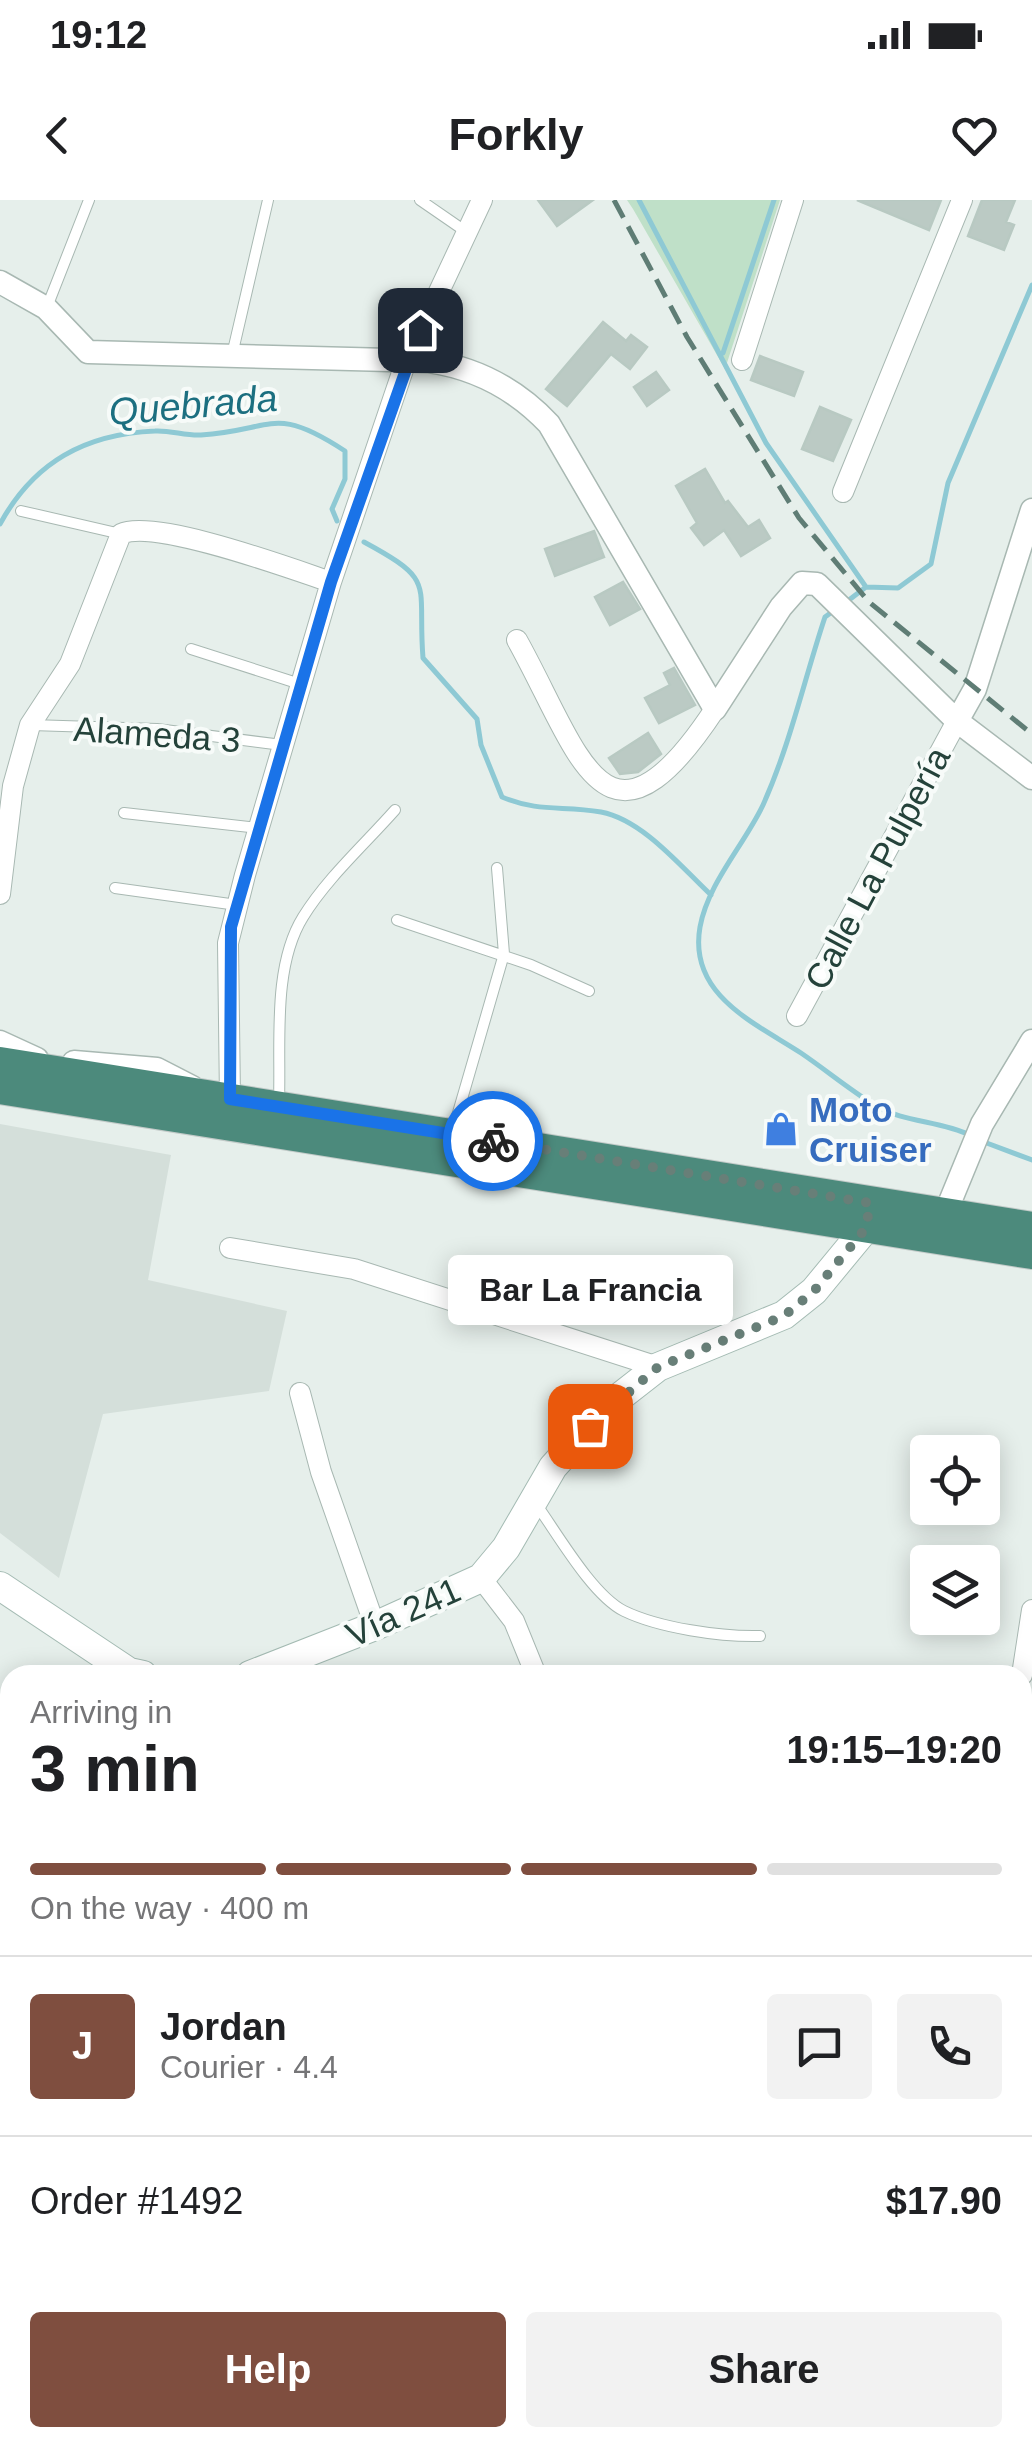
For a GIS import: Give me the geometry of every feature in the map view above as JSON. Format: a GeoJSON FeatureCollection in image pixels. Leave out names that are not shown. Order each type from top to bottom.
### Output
{"type":"FeatureCollection","features":[{"type":"Feature","properties":{"kind":"highway"},"geometry":{"type":"LineString","coordinates":[[0,1062],[452,1134],[868,1215],[1032,1254]]}},
{"type":"Feature","properties":{"kind":"highway"},"geometry":{"type":"LineString","coordinates":[[0,1089],[868,1215],[945,1214],[1032,1227]]}},
{"type":"Feature","properties":{"kind":"main road","name":"Vía 241"},"geometry":{"type":"LineString","coordinates":[[276,1665],[375,1626],[480,1578],[506,1548],[553,1467],[608,1406],[658,1367],[784,1316],[814,1291],[868,1215]]}},
{"type":"Feature","properties":{"kind":"main road"},"geometry":{"type":"LineString","coordinates":[[0,1586],[120,1665]]}},
{"type":"Feature","properties":{"kind":"street"},"geometry":{"type":"LineString","coordinates":[[0,1042],[20,1055],[44,1060],[158,1070],[218,1097],[228,943],[331,582],[405,364],[482,200]]}},
{"type":"Feature","properties":{"kind":"street"},"geometry":{"type":"LineString","coordinates":[[742,360],[793,200]]}},
{"type":"Feature","properties":{"kind":"street"},"geometry":{"type":"LineString","coordinates":[[843,492],[962,200]]}},
{"type":"Feature","properties":{"kind":"street"},"geometry":{"type":"LineString","coordinates":[[0,282],[46,308],[88,352],[457,365],[526,399],[550,424],[716,709]]}},
{"type":"Feature","properties":{"kind":"street"},"geometry":{"type":"LineString","coordinates":[[957,721],[975,689],[1031,517]]}},
{"type":"Feature","properties":{"kind":"street"},"geometry":{"type":"LineString","coordinates":[[0,894],[13,786],[30,725],[70,664],[120,534],[139,530],[200,542],[331,582]]}},
{"type":"Feature","properties":{"kind":"street"},"geometry":{"type":"LineString","coordinates":[[517,640],[592,777],[622,792],[644,790],[685,754],[794,590],[802,583],[817,584],[957,721],[1032,778]]}},
{"type":"Feature","properties":{"kind":"street","name":"Calle La Pulpería"},"geometry":{"type":"LineString","coordinates":[[797,1016],[957,721]]}},
{"type":"Feature","properties":{"kind":"street"},"geometry":{"type":"LineString","coordinates":[[945,1214],[982,1124],[1032,1041]]}},
{"type":"Feature","properties":{"kind":"street"},"geometry":{"type":"LineString","coordinates":[[230,1248],[354,1269],[658,1367]]}},
{"type":"Feature","properties":{"kind":"street"},"geometry":{"type":"LineString","coordinates":[[300,1393],[315,1454],[375,1626]]}},
{"type":"Feature","properties":{"kind":"street"},"geometry":{"type":"LineString","coordinates":[[480,1578],[514,1621],[532,1665]]}},
{"type":"Feature","properties":{"kind":"street"},"geometry":{"type":"LineString","coordinates":[[1024,1665],[1032,1610]]}},
{"type":"Feature","properties":{"kind":"lane"},"geometry":{"type":"LineString","coordinates":[[46,308],[90,200]]}},
{"type":"Feature","properties":{"kind":"lane"},"geometry":{"type":"LineString","coordinates":[[231,358],[268,200]]}},
{"type":"Feature","properties":{"kind":"lane"},"geometry":{"type":"LineString","coordinates":[[420,200],[465,231]]}},
{"type":"Feature","properties":{"kind":"lane"},"geometry":{"type":"LineString","coordinates":[[21,511],[120,534]]}},
{"type":"Feature","properties":{"kind":"lane"},"geometry":{"type":"LineString","coordinates":[[191,649],[301,684]]}},
{"type":"Feature","properties":{"kind":"lane","name":"Alameda 3"},"geometry":{"type":"LineString","coordinates":[[30,725],[157,729],[283,746]]}},
{"type":"Feature","properties":{"kind":"lane"},"geometry":{"type":"LineString","coordinates":[[278,1107],[284,979],[292,942],[304,916],[395,810]]}},
{"type":"Feature","properties":{"kind":"lane"},"geometry":{"type":"LineString","coordinates":[[124,813],[259,828]]}},
{"type":"Feature","properties":{"kind":"lane"},"geometry":{"type":"LineString","coordinates":[[452,1134],[504,954],[496,868]]}},
{"type":"Feature","properties":{"kind":"lane"},"geometry":{"type":"LineString","coordinates":[[115,888],[237,905]]}},
{"type":"Feature","properties":{"kind":"lane"},"geometry":{"type":"LineString","coordinates":[[396,920],[504,954],[590,992]]}},
{"type":"Feature","properties":{"kind":"lane"},"geometry":{"type":"LineString","coordinates":[[534,1501],[602,1592],[623,1610],[728,1637],[760,1636]]}},
{"type":"Feature","properties":{"kind":"shaded area"},"geometry":{"type":"Polygon","coordinates":[[[0,1124],[171,1155],[148,1280],[287,1311],[269,1391],[103,1414],[59,1578],[0,1533],[0,1124]]]}},
{"type":"Feature","properties":{"kind":"green space"},"geometry":{"type":"Polygon","coordinates":[[[627,200],[780,200],[725,369],[633,209],[627,200]]]}},
{"type":"Feature","properties":{"kind":"building"},"geometry":{"type":"Polygon","coordinates":[[[538,200],[593,200],[557,226],[538,200]]]}},
{"type":"Feature","properties":{"kind":"building"},"geometry":{"type":"Polygon","coordinates":[[[857,200],[941,200],[929,230],[857,200]]]}},
{"type":"Feature","properties":{"kind":"building"},"geometry":{"type":"Polygon","coordinates":[[[982,200],[1015,200],[1006,222],[1014,225],[1004,250],[968,236],[982,200]]]}},
{"type":"Feature","properties":{"kind":"building"},"geometry":{"type":"Polygon","coordinates":[[[603,322],[626,341],[631,335],[647,347],[630,369],[611,354],[567,406],[546,389],[603,322]]]}},
{"type":"Feature","properties":{"kind":"building"},"geometry":{"type":"Polygon","coordinates":[[[760,356],[803,372],[794,396],[751,380],[760,356]]]}},
{"type":"Feature","properties":{"kind":"building"},"geometry":{"type":"Polygon","coordinates":[[[656,372],[669,390],[647,406],[634,387],[656,372]]]}},
{"type":"Feature","properties":{"kind":"building"},"geometry":{"type":"Polygon","coordinates":[[[820,407],[851,420],[833,461],[802,449],[820,407]]]}},
{"type":"Feature","properties":{"kind":"building"},"geometry":{"type":"Polygon","coordinates":[[[705,469],[725,503],[728,501],[748,527],[759,520],[770,538],[741,556],[724,530],[704,545],[691,528],[697,523],[676,486],[705,469]]]}},
{"type":"Feature","properties":{"kind":"building"},"geometry":{"type":"Polygon","coordinates":[[[594,531],[604,557],[555,576],[545,549],[594,531]]]}},
{"type":"Feature","properties":{"kind":"building"},"geometry":{"type":"Polygon","coordinates":[[[623,582],[640,609],[610,625],[595,597],[623,582]]]}},
{"type":"Feature","properties":{"kind":"building"},"geometry":{"type":"Polygon","coordinates":[[[674,668],[695,705],[659,723],[645,698],[670,685],[664,673],[674,668]]]}},
{"type":"Feature","properties":{"kind":"building"},"geometry":{"type":"Polygon","coordinates":[[[648,733],[661,754],[638,772],[620,774],[609,758],[648,733]]]}},
{"type":"Feature","properties":{"kind":"waterway"},"geometry":{"type":"LineString","coordinates":[[639,200],[766,443],[866,587]]}},
{"type":"Feature","properties":{"kind":"waterway"},"geometry":{"type":"LineString","coordinates":[[723,353],[774,200]]}},
{"type":"Feature","properties":{"kind":"waterway"},"geometry":{"type":"LineString","coordinates":[[845,603],[866,587],[898,588],[931,564],[948,483],[1032,285]]}},
{"type":"Feature","properties":{"kind":"waterway","name":"Quebrada"},"geometry":{"type":"LineString","coordinates":[[0,524],[14,502],[46,468],[84,445],[130,433],[201,435],[274,423],[303,428],[345,451],[345,479],[332,509],[337,521]]}},
{"type":"Feature","properties":{"kind":"waterway","name":"Quebrada"},"geometry":{"type":"LineString","coordinates":[[364,542],[414,576],[421,598],[423,658],[477,719],[481,745],[502,797],[540,807],[601,812],[632,824],[711,895]]}},
{"type":"Feature","properties":{"kind":"waterway"},"geometry":{"type":"LineString","coordinates":[[836,609],[825,617],[789,736],[763,805],[704,911],[699,951],[704,971],[715,989],[746,1018],[876,1106],[970,1135]]}},
{"type":"Feature","properties":{"kind":"waterway"},"geometry":{"type":"LineString","coordinates":[[984,1142],[1032,1160]]}},
{"type":"Feature","properties":{"kind":"railway"},"geometry":{"type":"LineString","coordinates":[[614,200],[687,337],[799,518],[869,602],[1032,734]]}},
{"type":"Feature","properties":{"kind":"way so far"},"geometry":{"type":"LineString","coordinates":[[493,1141],[870,1203],[866,1228],[814,1291],[784,1316],[658,1367],[608,1406],[590,1426]]}},
{"type":"Feature","properties":{"kind":"place","name":"Moto Cruiser"},"geometry":{"type":"Point","coordinates":[781,1129]}},
{"type":"Feature","properties":{"kind":"place","name":"Bar La Francia"},"geometry":{"type":"Point","coordinates":[590,1426]}},
{"type":"Feature","properties":{"kind":"route"},"geometry":{"type":"LineString","coordinates":[[420,330],[331,582],[231,927],[230,1099],[493,1141]]}}]}
